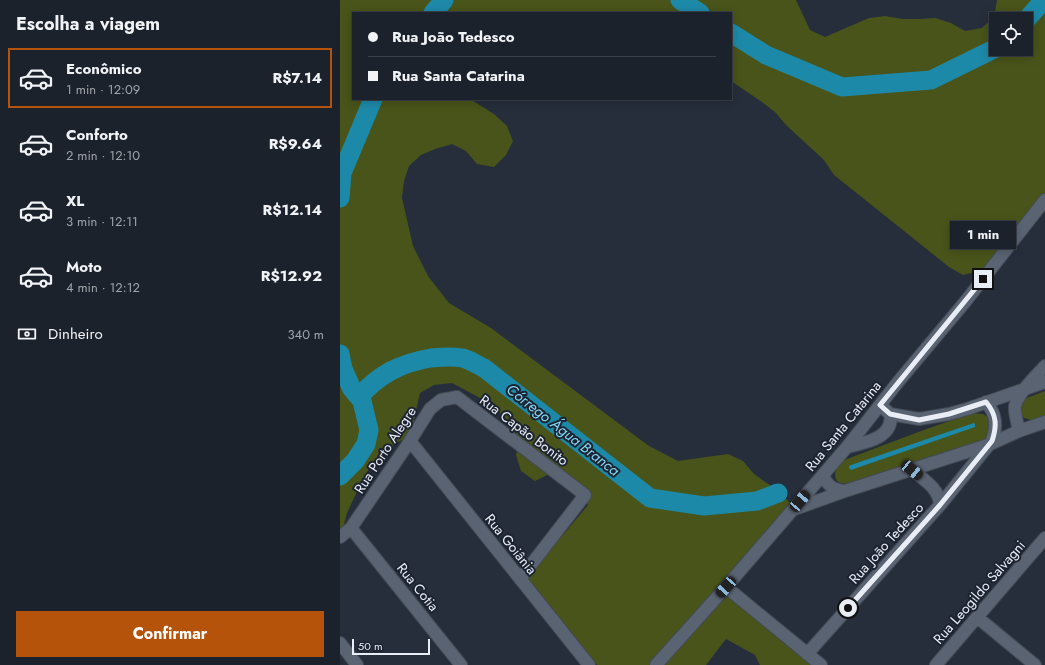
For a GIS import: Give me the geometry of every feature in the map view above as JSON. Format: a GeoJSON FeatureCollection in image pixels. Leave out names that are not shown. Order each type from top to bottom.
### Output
{"type":"FeatureCollection","features":[{"type":"Feature","properties":{"kind":"street","name":"Rua Santa Catarina"},"geometry":{"type":"LineString","coordinates":[[656,665],[726,587],[847,447],[965,302],[1045,200]]}},
{"type":"Feature","properties":{"kind":"street"},"geometry":{"type":"LineString","coordinates":[[1019,431],[1015,407],[1026,388],[1045,366]]}},
{"type":"Feature","properties":{"kind":"street"},"geometry":{"type":"LineString","coordinates":[[890,414],[919,420],[949,414],[1045,382]]}},
{"type":"Feature","properties":{"kind":"street","name":"Rua Capão Bonito"},"geometry":{"type":"LineString","coordinates":[[441,400],[457,398],[585,496],[520,579]]}},
{"type":"Feature","properties":{"kind":"street","name":"Rua Porto Alegre"},"geometry":{"type":"LineString","coordinates":[[340,537],[351,528],[410,441],[430,408],[441,400]]}},
{"type":"Feature","properties":{"kind":"street","name":"Rua João Tedesco"},"geometry":{"type":"LineString","coordinates":[[807,654],[940,505],[988,445],[994,436],[996,425],[992,409],[986,402]]}},
{"type":"Feature","properties":{"kind":"street"},"geometry":{"type":"LineString","coordinates":[[847,447],[878,438],[889,427],[892,420],[890,414],[880,405]]}},
{"type":"Feature","properties":{"kind":"street"},"geometry":{"type":"LineString","coordinates":[[793,510],[845,491],[988,445],[1019,431],[1045,422]]}},
{"type":"Feature","properties":{"kind":"street","name":"Rua Goiânia"},"geometry":{"type":"LineString","coordinates":[[410,441],[589,665]]}},
{"type":"Feature","properties":{"kind":"street","name":"Rua João Tedesco"},"geometry":{"type":"LineString","coordinates":[[912,470],[928,482],[933,488],[938,495],[940,505]]}},
{"type":"Feature","properties":{"kind":"street"},"geometry":{"type":"LineString","coordinates":[[822,475],[825,481],[832,488],[845,491]]}},
{"type":"Feature","properties":{"kind":"street","name":"Rua Cotia"},"geometry":{"type":"LineString","coordinates":[[351,528],[461,665]]}},
{"type":"Feature","properties":{"kind":"street","name":"Rua Leogildo Salvagni"},"geometry":{"type":"LineString","coordinates":[[936,665],[1045,538]]}},
{"type":"Feature","properties":{"kind":"street"},"geometry":{"type":"LineString","coordinates":[[726,587],[821,665]]}},
{"type":"Feature","properties":{"kind":"street"},"geometry":{"type":"LineString","coordinates":[[977,617],[1035,665]]}},
{"type":"Feature","properties":{"kind":"street"},"geometry":{"type":"LineString","coordinates":[[340,643],[357,665]]}},
{"type":"Feature","properties":{"kind":"green space"},"geometry":{"type":"Polygon","coordinates":[[[340,0],[796,0],[810,30],[825,37],[869,18],[885,16],[903,19],[935,18],[951,23],[965,31],[982,28],[989,22],[989,56],[1033,56],[1033,12],[995,12],[997,0],[1045,0],[1045,212],[1027,225],[992,262],[979,271],[963,275],[949,267],[834,175],[824,160],[786,125],[775,112],[732,82],[732,12],[352,12],[352,100],[472,100],[494,114],[507,126],[513,141],[506,155],[494,167],[477,164],[466,151],[452,144],[421,155],[409,166],[404,181],[402,198],[413,246],[428,276],[449,303],[491,328],[649,446],[678,461],[728,454],[743,461],[754,474],[781,493],[791,504],[733,582],[729,598],[815,665],[760,665],[755,655],[726,639],[706,665],[597,665],[527,579],[553,538],[563,535],[588,505],[586,501],[549,474],[535,481],[521,471],[516,455],[520,440],[513,426],[496,409],[480,398],[452,383],[434,385],[420,393],[413,424],[405,438],[377,457],[368,470],[347,513],[343,528],[340,532],[340,0]]]}},
{"type":"Feature","properties":{"kind":"green space"},"geometry":{"type":"Polygon","coordinates":[[[1045,391],[1045,417],[1034,421],[1018,416],[1019,401],[1045,391]]]}},
{"type":"Feature","properties":{"kind":"green space"},"geometry":{"type":"Polygon","coordinates":[[[972,413],[983,414],[989,418],[991,439],[867,479],[850,483],[841,483],[835,477],[839,462],[972,413]]]}},
{"type":"Feature","properties":{"kind":"water"},"geometry":{"type":"Polygon","coordinates":[[[974,423],[975,427],[851,470],[849,468],[851,465],[974,423]]]}},
{"type":"Feature","properties":{"kind":"waterway"},"geometry":{"type":"LineString","coordinates":[[434,12],[444,0]]}},
{"type":"Feature","properties":{"kind":"waterway"},"geometry":{"type":"LineString","coordinates":[[680,0],[698,12]]}},
{"type":"Feature","properties":{"kind":"waterway"},"geometry":{"type":"LineString","coordinates":[[1033,12],[1044,0]]}},
{"type":"Feature","properties":{"kind":"waterway"},"geometry":{"type":"LineString","coordinates":[[732,34],[766,55],[842,87],[931,80],[989,51]]}},
{"type":"Feature","properties":{"kind":"waterway"},"geometry":{"type":"LineString","coordinates":[[340,198],[342,173],[373,100]]}},
{"type":"Feature","properties":{"kind":"waterway"},"geometry":{"type":"LineString","coordinates":[[340,354],[343,369],[352,389],[362,401],[369,430],[366,444],[355,461],[340,476]]}},
{"type":"Feature","properties":{"kind":"waterway","name":"Córrego Água Branca"},"geometry":{"type":"LineString","coordinates":[[359,397],[374,382],[400,366],[420,360],[439,357],[465,359],[484,368],[650,498],[704,506],[757,501],[778,493]]}},
{"type":"Feature","properties":{"kind":"route"},"geometry":{"type":"LineString","coordinates":[[848,608],[940,505],[992,441],[996,425],[995,418],[992,409],[986,402],[949,414],[919,420],[890,414],[880,405],[983,279]]}}]}
